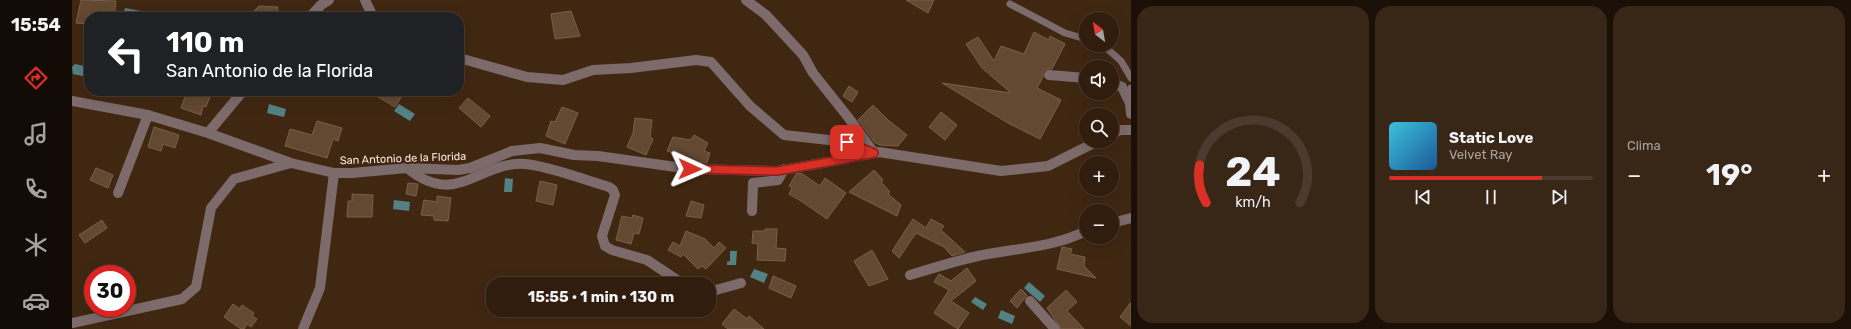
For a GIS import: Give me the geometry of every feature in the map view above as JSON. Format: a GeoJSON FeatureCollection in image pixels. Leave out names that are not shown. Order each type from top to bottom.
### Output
{"type":"FeatureCollection","features":[{"type":"Feature","properties":{"kind":"street"},"geometry":{"type":"LineString","coordinates":[[315,12],[321,5],[329,0]]}},
{"type":"Feature","properties":{"kind":"street"},"geometry":{"type":"LineString","coordinates":[[365,0],[371,12]]}},
{"type":"Feature","properties":{"kind":"street"},"geometry":{"type":"LineString","coordinates":[[746,0],[766,15],[803,55],[813,73],[874,153]]}},
{"type":"Feature","properties":{"kind":"street","name":"San Antonio de la Florida"},"geometry":{"type":"LineString","coordinates":[[464,59],[527,77],[563,80],[593,70],[631,68],[696,60],[711,62],[750,106],[784,134],[847,142],[874,153]]}},
{"type":"Feature","properties":{"kind":"street"},"geometry":{"type":"LineString","coordinates":[[1049,75],[1079,77]]}},
{"type":"Feature","properties":{"kind":"street"},"geometry":{"type":"LineString","coordinates":[[1119,86],[1122,87],[1130,103],[1131,114]]}},
{"type":"Feature","properties":{"kind":"street"},"geometry":{"type":"LineString","coordinates":[[208,133],[239,96]]}},
{"type":"Feature","properties":{"kind":"street","name":"San Antonio de la Florida"},"geometry":{"type":"LineString","coordinates":[[72,101],[148,115],[208,133],[291,163],[334,172],[352,173],[407,168],[458,170],[470,168],[512,151],[540,148],[574,155],[598,156],[690,169],[784,169],[879,152],[1001,171],[1048,166],[1084,148]]}},
{"type":"Feature","properties":{"kind":"street"},"geometry":{"type":"LineString","coordinates":[[118,193],[148,115]]}},
{"type":"Feature","properties":{"kind":"street"},"geometry":{"type":"LineString","coordinates":[[1119,130],[1131,130]]}},
{"type":"Feature","properties":{"kind":"street"},"geometry":{"type":"LineString","coordinates":[[72,323],[182,299],[196,287],[211,208],[234,179],[291,163]]}},
{"type":"Feature","properties":{"kind":"street"},"geometry":{"type":"LineString","coordinates":[[407,168],[417,177],[442,185],[455,184],[500,167],[525,164],[608,187],[613,190],[615,195],[602,236],[605,246],[612,250],[647,260],[672,277]]}},
{"type":"Feature","properties":{"kind":"street"},"geometry":{"type":"LineString","coordinates":[[752,212],[753,183],[778,180],[784,169]]}},
{"type":"Feature","properties":{"kind":"street","name":"San Antonio de la Florida"},"geometry":{"type":"LineString","coordinates":[[302,329],[320,288],[334,172]]}},
{"type":"Feature","properties":{"kind":"street"},"geometry":{"type":"LineString","coordinates":[[1119,221],[1131,218]]}},
{"type":"Feature","properties":{"kind":"street"},"geometry":{"type":"LineString","coordinates":[[910,275],[979,256],[1034,248],[1063,241],[1079,234]]}},
{"type":"Feature","properties":{"kind":"street"},"geometry":{"type":"LineString","coordinates":[[716,290],[741,283]]}},
{"type":"Feature","properties":{"kind":"street"},"geometry":{"type":"LineString","coordinates":[[1030,301],[1055,329]]}},
{"type":"Feature","properties":{"kind":"lane"},"geometry":{"type":"LineString","coordinates":[[1010,4],[1065,33],[1079,37]]}},
{"type":"Feature","properties":{"kind":"lane"},"geometry":{"type":"LineString","coordinates":[[1110,52],[1121,61],[1131,78]]}},
{"type":"Feature","properties":{"kind":"lane"},"geometry":{"type":"LineString","coordinates":[[1130,103],[1131,88]]}},
{"type":"Feature","properties":{"kind":"water"},"geometry":{"type":"Polygon","coordinates":[[[125,8],[141,11],[141,12],[124,12],[125,8]]]}},
{"type":"Feature","properties":{"kind":"water"},"geometry":{"type":"Polygon","coordinates":[[[75,64],[84,66],[84,76],[73,74],[72,67],[75,64]]]}},
{"type":"Feature","properties":{"kind":"water"},"geometry":{"type":"Polygon","coordinates":[[[269,104],[286,109],[284,117],[267,113],[269,104]]]}},
{"type":"Feature","properties":{"kind":"water"},"geometry":{"type":"Polygon","coordinates":[[[399,104],[415,114],[410,121],[394,111],[399,104]]]}},
{"type":"Feature","properties":{"kind":"water"},"geometry":{"type":"Polygon","coordinates":[[[505,178],[513,179],[512,192],[504,192],[505,178]]]}},
{"type":"Feature","properties":{"kind":"water"},"geometry":{"type":"Polygon","coordinates":[[[394,200],[410,202],[409,211],[393,209],[394,200]]]}},
{"type":"Feature","properties":{"kind":"water"},"geometry":{"type":"Polygon","coordinates":[[[730,251],[737,251],[736,265],[727,265],[727,262],[730,261],[730,251]]]}},
{"type":"Feature","properties":{"kind":"water"},"geometry":{"type":"Polygon","coordinates":[[[754,269],[768,274],[764,283],[750,277],[754,269]]]}},
{"type":"Feature","properties":{"kind":"water"},"geometry":{"type":"Polygon","coordinates":[[[1029,282],[1045,296],[1040,302],[1024,288],[1029,282]]]}},
{"type":"Feature","properties":{"kind":"water"},"geometry":{"type":"Polygon","coordinates":[[[975,297],[987,304],[983,310],[971,302],[975,297]]]}},
{"type":"Feature","properties":{"kind":"water"},"geometry":{"type":"Polygon","coordinates":[[[1001,310],[1015,316],[1012,324],[998,318],[1001,310]]]}},
{"type":"Feature","properties":{"kind":"building"},"geometry":{"type":"Polygon","coordinates":[[[81,0],[116,1],[115,12],[84,12],[84,24],[76,23],[81,0]]]}},
{"type":"Feature","properties":{"kind":"building"},"geometry":{"type":"Polygon","coordinates":[[[906,0],[934,0],[928,13],[906,0]]]}},
{"type":"Feature","properties":{"kind":"building"},"geometry":{"type":"Polygon","coordinates":[[[259,6],[278,7],[278,12],[253,12],[259,6]]]}},
{"type":"Feature","properties":{"kind":"building"},"geometry":{"type":"Polygon","coordinates":[[[571,11],[580,36],[555,39],[551,14],[571,11]]]}},
{"type":"Feature","properties":{"kind":"building"},"geometry":{"type":"Polygon","coordinates":[[[1034,32],[1049,40],[1050,36],[1065,44],[1052,69],[1047,69],[1043,72],[1043,77],[1037,88],[1061,100],[1040,139],[1008,123],[942,83],[1011,93],[982,68],[966,44],[978,37],[994,61],[1001,46],[1024,54],[1034,32]]]}},
{"type":"Feature","properties":{"kind":"building"},"geometry":{"type":"Polygon","coordinates":[[[849,86],[858,92],[852,102],[843,96],[849,86]]]}},
{"type":"Feature","properties":{"kind":"building"},"geometry":{"type":"Polygon","coordinates":[[[185,96],[210,96],[206,107],[203,106],[201,115],[181,108],[185,96]]]}},
{"type":"Feature","properties":{"kind":"building"},"geometry":{"type":"Polygon","coordinates":[[[376,96],[402,96],[395,107],[376,96]]]}},
{"type":"Feature","properties":{"kind":"building"},"geometry":{"type":"Polygon","coordinates":[[[468,98],[490,116],[481,127],[459,108],[468,98]]]}},
{"type":"Feature","properties":{"kind":"building"},"geometry":{"type":"Polygon","coordinates":[[[873,105],[888,120],[907,135],[898,146],[880,145],[875,143],[858,120],[873,105]]]}},
{"type":"Feature","properties":{"kind":"building"},"geometry":{"type":"Polygon","coordinates":[[[562,107],[578,113],[565,144],[546,136],[551,121],[555,122],[562,107]]]}},
{"type":"Feature","properties":{"kind":"building"},"geometry":{"type":"Polygon","coordinates":[[[941,112],[957,125],[945,140],[929,127],[941,112]]]}},
{"type":"Feature","properties":{"kind":"building"},"geometry":{"type":"Polygon","coordinates":[[[635,118],[652,120],[650,137],[653,139],[646,155],[627,147],[633,133],[635,118]]]}},
{"type":"Feature","properties":{"kind":"building"},"geometry":{"type":"Polygon","coordinates":[[[317,121],[342,128],[338,141],[333,139],[327,158],[285,146],[290,129],[312,135],[317,121]]]}},
{"type":"Feature","properties":{"kind":"building"},"geometry":{"type":"Polygon","coordinates":[[[154,127],[179,135],[175,148],[163,144],[161,151],[148,147],[154,127]]]}},
{"type":"Feature","properties":{"kind":"building"},"geometry":{"type":"Polygon","coordinates":[[[694,135],[708,143],[704,151],[710,153],[707,163],[702,163],[667,151],[673,137],[690,140],[694,135]]]}},
{"type":"Feature","properties":{"kind":"building"},"geometry":{"type":"Polygon","coordinates":[[[96,168],[113,175],[108,188],[90,180],[96,168]]]}},
{"type":"Feature","properties":{"kind":"building"},"geometry":{"type":"Polygon","coordinates":[[[874,170],[883,180],[881,182],[890,192],[888,194],[901,205],[897,216],[849,192],[874,170]]]}},
{"type":"Feature","properties":{"kind":"building"},"geometry":{"type":"Polygon","coordinates":[[[801,173],[820,186],[825,178],[846,193],[827,219],[789,194],[792,188],[789,186],[796,174],[801,173]]]}},
{"type":"Feature","properties":{"kind":"building"},"geometry":{"type":"Polygon","coordinates":[[[540,181],[557,185],[553,205],[536,201],[540,181]]]}},
{"type":"Feature","properties":{"kind":"building"},"geometry":{"type":"Polygon","coordinates":[[[408,183],[418,184],[416,196],[406,194],[408,183]]]}},
{"type":"Feature","properties":{"kind":"building"},"geometry":{"type":"Polygon","coordinates":[[[352,194],[373,195],[372,217],[347,217],[348,201],[352,201],[352,194]]]}},
{"type":"Feature","properties":{"kind":"building"},"geometry":{"type":"Polygon","coordinates":[[[437,196],[451,198],[448,221],[434,220],[434,216],[421,215],[424,200],[437,202],[437,196]]]}},
{"type":"Feature","properties":{"kind":"building"},"geometry":{"type":"Polygon","coordinates":[[[691,201],[704,205],[701,218],[686,216],[691,201]]]}},
{"type":"Feature","properties":{"kind":"building"},"geometry":{"type":"Polygon","coordinates":[[[633,215],[643,218],[639,234],[634,233],[631,244],[616,240],[622,216],[632,218],[633,215]]]}},
{"type":"Feature","properties":{"kind":"building"},"geometry":{"type":"Polygon","coordinates":[[[913,219],[926,228],[931,219],[944,226],[941,230],[965,252],[952,256],[944,247],[916,233],[899,258],[892,251],[913,219]]]}},
{"type":"Feature","properties":{"kind":"building"},"geometry":{"type":"Polygon","coordinates":[[[102,220],[107,228],[85,243],[79,235],[102,220]]]}},
{"type":"Feature","properties":{"kind":"building"},"geometry":{"type":"Polygon","coordinates":[[[765,229],[777,229],[776,248],[786,249],[785,261],[757,260],[758,244],[752,243],[753,231],[765,231],[765,229]]]}},
{"type":"Feature","properties":{"kind":"building"},"geometry":{"type":"Polygon","coordinates":[[[686,231],[705,239],[714,248],[719,242],[726,248],[706,269],[702,266],[698,269],[683,254],[681,257],[668,250],[673,242],[680,246],[686,231]]]}},
{"type":"Feature","properties":{"kind":"building"},"geometry":{"type":"Polygon","coordinates":[[[1062,247],[1072,249],[1070,254],[1085,257],[1084,266],[1096,278],[1057,269],[1062,247]]]}},
{"type":"Feature","properties":{"kind":"building"},"geometry":{"type":"Polygon","coordinates":[[[872,250],[888,279],[869,286],[854,261],[872,250]]]}},
{"type":"Feature","properties":{"kind":"building"},"geometry":{"type":"Polygon","coordinates":[[[967,268],[976,281],[951,301],[969,313],[958,329],[934,313],[949,290],[934,282],[939,274],[951,281],[967,268]]]}},
{"type":"Feature","properties":{"kind":"building"},"geometry":{"type":"Polygon","coordinates":[[[773,276],[796,286],[791,298],[769,288],[773,276]]]}},
{"type":"Feature","properties":{"kind":"building"},"geometry":{"type":"Polygon","coordinates":[[[1021,289],[1027,295],[1017,308],[1010,301],[1021,289]]]}},
{"type":"Feature","properties":{"kind":"building"},"geometry":{"type":"Polygon","coordinates":[[[1066,290],[1077,302],[1067,311],[1084,329],[1061,329],[1047,308],[1066,290]]]}},
{"type":"Feature","properties":{"kind":"building"},"geometry":{"type":"Polygon","coordinates":[[[1131,302],[1131,326],[1120,317],[1131,302]]]}},
{"type":"Feature","properties":{"kind":"building"},"geometry":{"type":"Polygon","coordinates":[[[233,304],[240,309],[242,305],[254,313],[252,316],[257,319],[251,327],[247,324],[244,329],[241,329],[224,317],[233,304]]]}},
{"type":"Feature","properties":{"kind":"building"},"geometry":{"type":"Polygon","coordinates":[[[734,309],[747,319],[749,316],[764,329],[728,329],[722,324],[734,309]]]}},
{"type":"Feature","properties":{"kind":"route"},"geometry":{"type":"LineString","coordinates":[[690,169],[777,171],[874,153],[847,142]]}}]}
